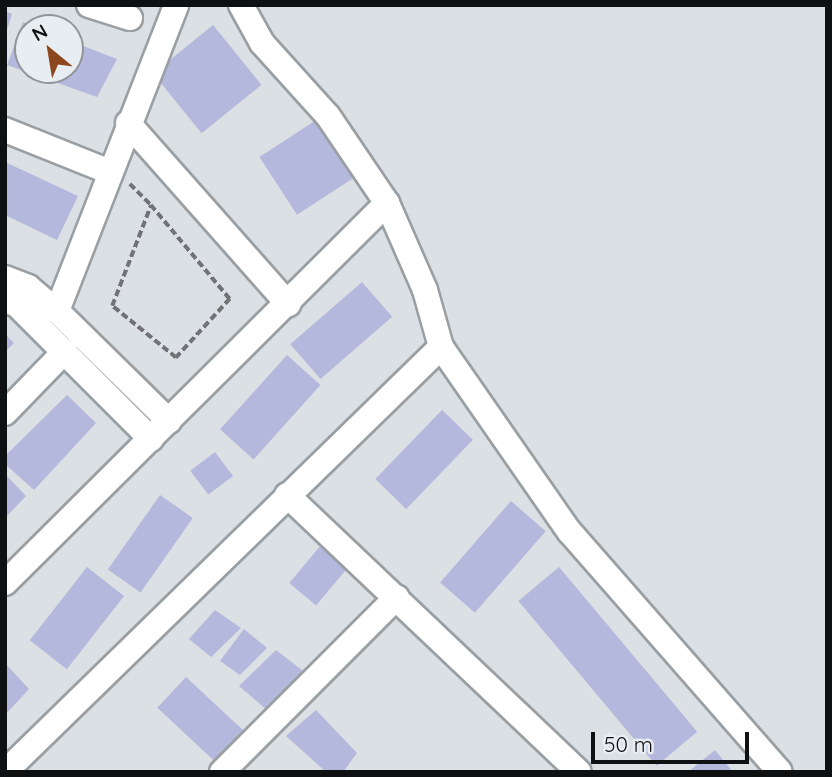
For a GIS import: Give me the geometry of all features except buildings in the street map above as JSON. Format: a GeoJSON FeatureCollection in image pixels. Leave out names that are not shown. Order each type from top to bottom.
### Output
{"type":"FeatureCollection","features":[{"type":"Feature","properties":{"kind":"street"},"geometry":{"type":"LineString","coordinates":[[89,5],[130,18]]}},
{"type":"Feature","properties":{"kind":"street"},"geometry":{"type":"LineString","coordinates":[[57,311],[176,5]]}},
{"type":"Feature","properties":{"kind":"street"},"geometry":{"type":"LineString","coordinates":[[241,5],[262,43],[328,116],[387,203],[421,278],[441,347],[569,531],[780,772]]}},
{"type":"Feature","properties":{"kind":"street"},"geometry":{"type":"LineString","coordinates":[[128,123],[288,304]]}},
{"type":"Feature","properties":{"kind":"street"},"geometry":{"type":"LineString","coordinates":[[5,130],[110,172]]}},
{"type":"Feature","properties":{"kind":"street"},"geometry":{"type":"LineString","coordinates":[[5,583],[387,203]]}},
{"type":"Feature","properties":{"kind":"street"},"geometry":{"type":"LineString","coordinates":[[14,292],[57,311],[169,421]]}},
{"type":"Feature","properties":{"kind":"street"},"geometry":{"type":"LineString","coordinates":[[14,292],[65,351],[151,439]]}},
{"type":"Feature","properties":{"kind":"street"},"geometry":{"type":"LineString","coordinates":[[5,772],[441,347]]}},
{"type":"Feature","properties":{"kind":"street"},"geometry":{"type":"LineString","coordinates":[[5,413],[65,351]]}},
{"type":"Feature","properties":{"kind":"street"},"geometry":{"type":"LineString","coordinates":[[287,495],[579,772]]}},
{"type":"Feature","properties":{"kind":"street"},"geometry":{"type":"LineString","coordinates":[[222,772],[397,597]]}},
{"type":"Feature","properties":{"kind":"path"},"geometry":{"type":"LineString","coordinates":[[110,172],[126,179],[151,205],[230,299],[176,358],[112,306],[151,205]]}}]}
